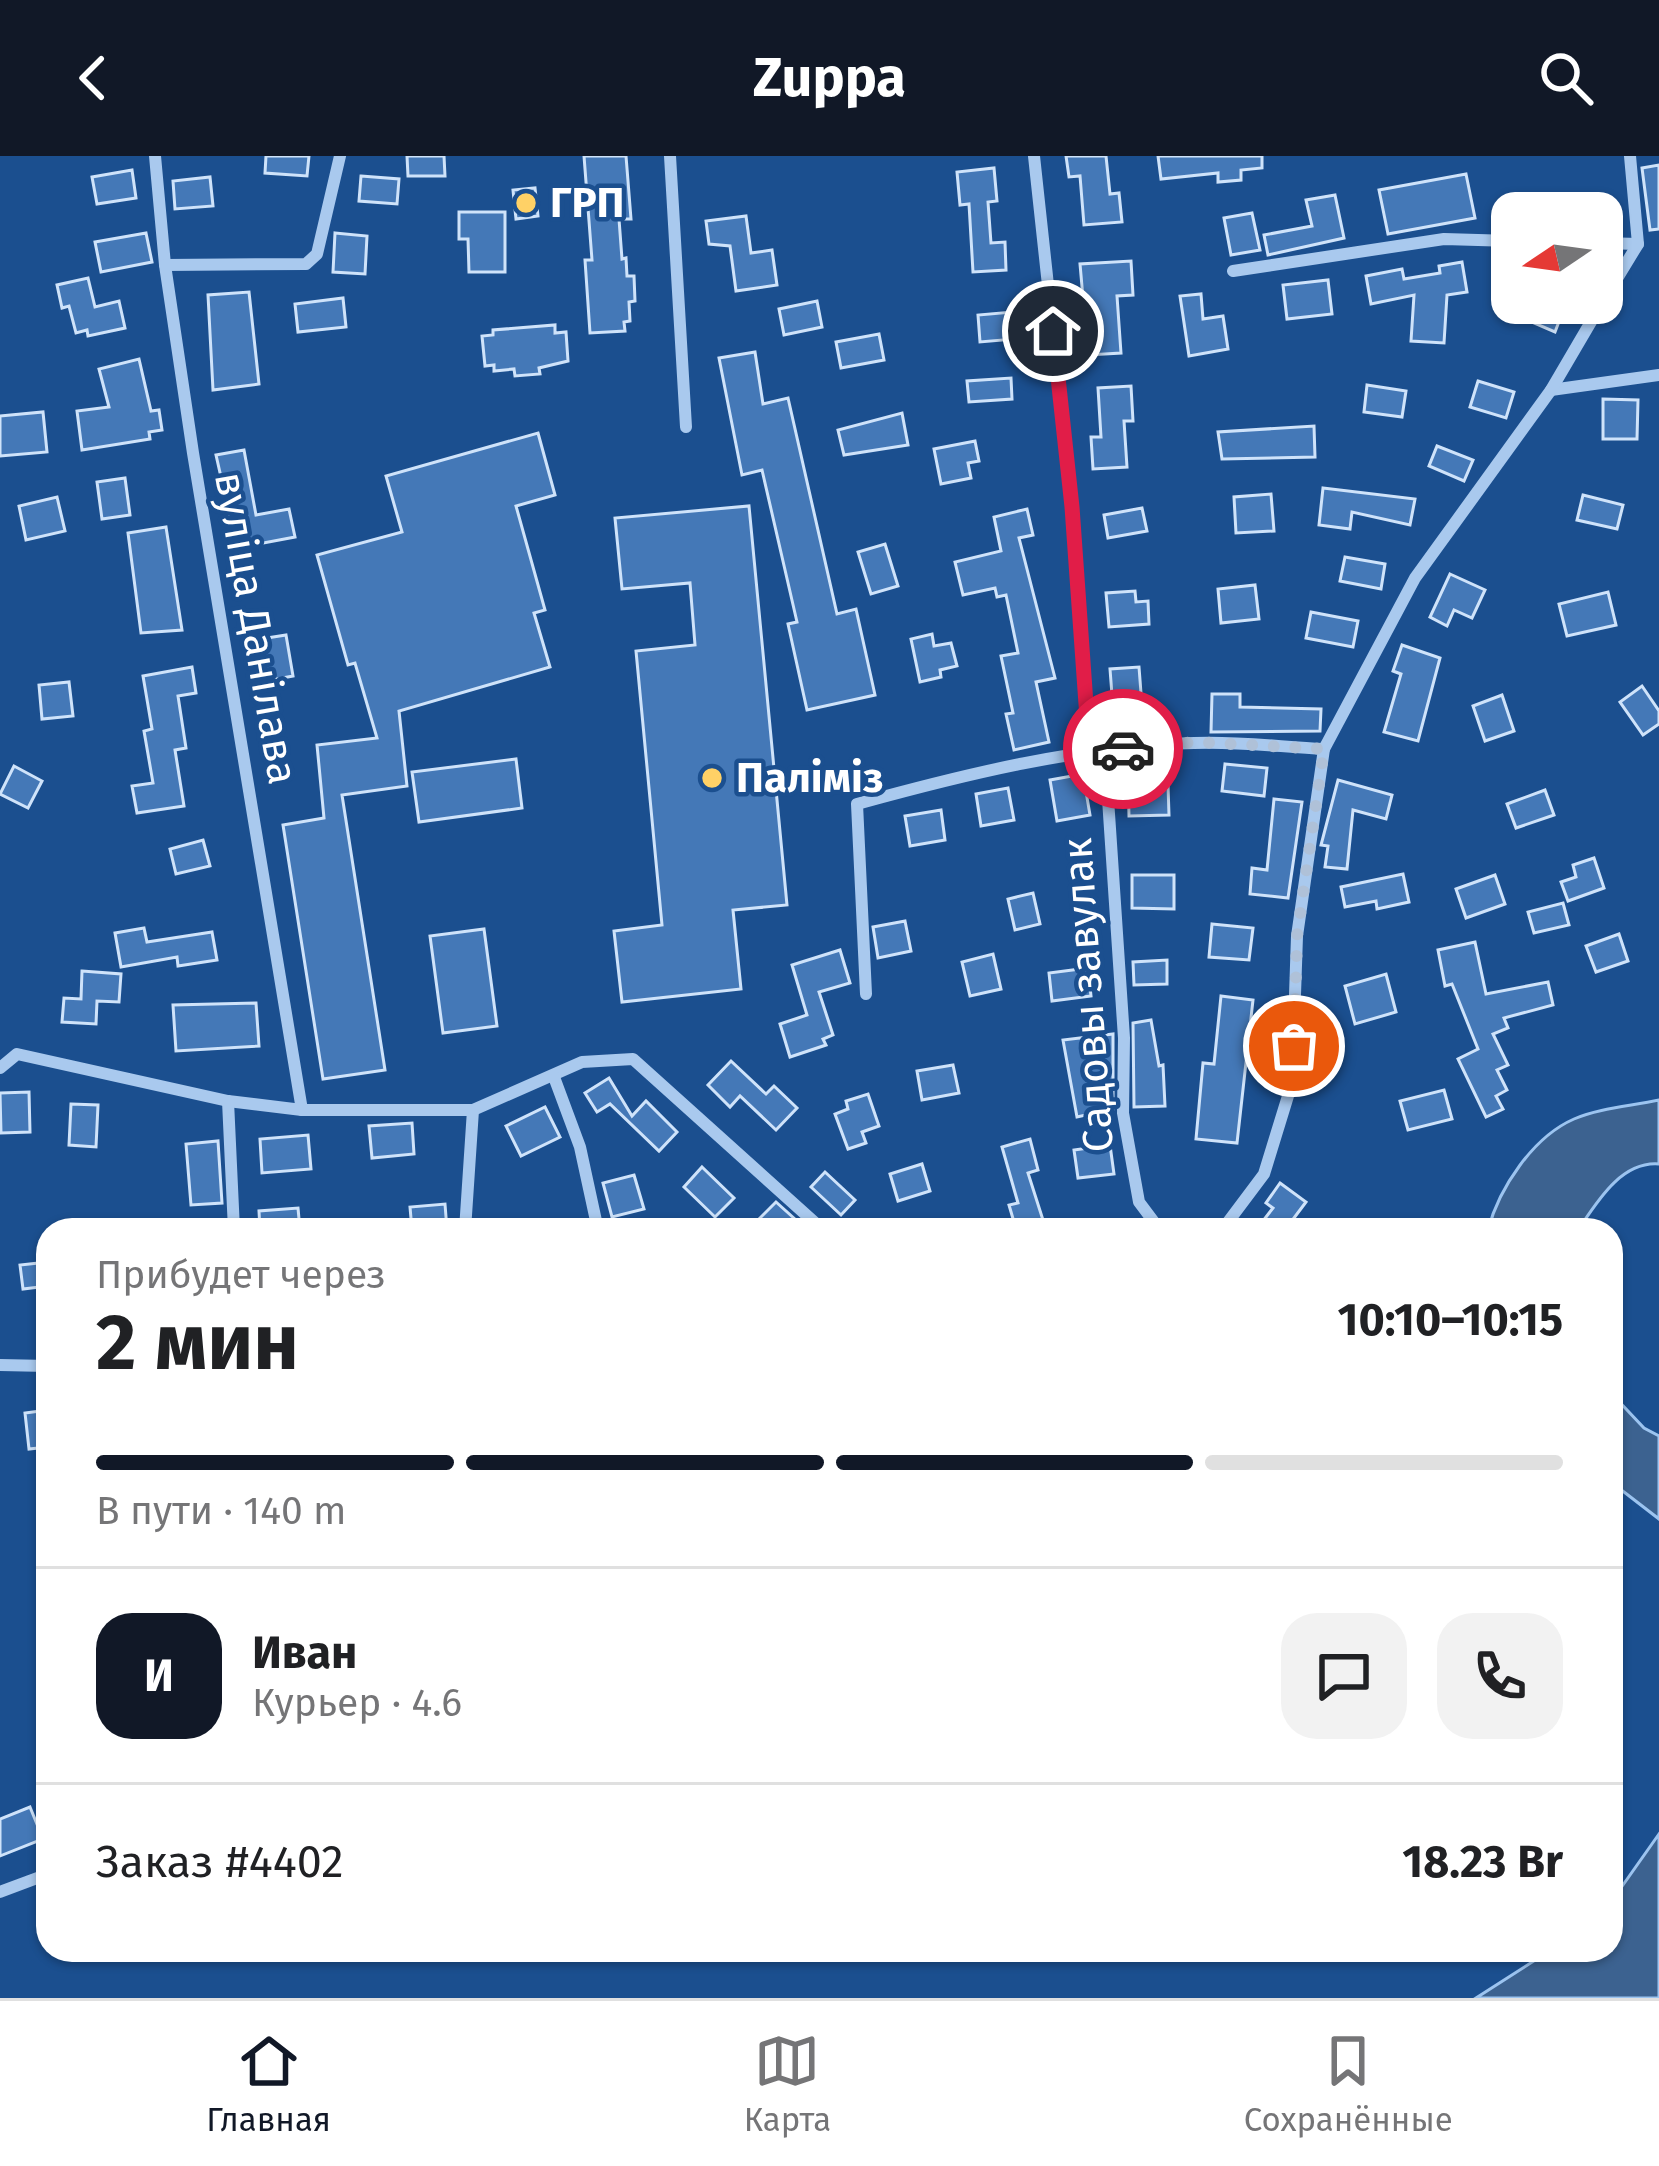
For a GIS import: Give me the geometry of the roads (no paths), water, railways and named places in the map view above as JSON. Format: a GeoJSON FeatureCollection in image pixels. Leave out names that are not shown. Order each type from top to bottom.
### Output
{"type":"FeatureCollection","features":[{"type":"Feature","properties":{"kind":"street","name":"вуліца Данілава"},"geometry":{"type":"LineString","coordinates":[[155,156],[165,265],[302,1110]]}},
{"type":"Feature","properties":{"kind":"street"},"geometry":{"type":"LineString","coordinates":[[165,265],[306,264],[316,254],[340,156]]}},
{"type":"Feature","properties":{"kind":"street"},"geometry":{"type":"LineString","coordinates":[[670,156],[686,427]]}},
{"type":"Feature","properties":{"kind":"street","name":"Садовы завулак"},"geometry":{"type":"LineString","coordinates":[[1034,156],[1072,507],[1092,752],[1106,769],[1124,1038],[1123,1113],[1138,1202],[1151,1218]]}},
{"type":"Feature","properties":{"kind":"street"},"geometry":{"type":"LineString","coordinates":[[1623,269],[1638,244],[1630,156]]}},
{"type":"Feature","properties":{"kind":"street"},"geometry":{"type":"LineString","coordinates":[[1233,271],[1444,239],[1491,240]]}},
{"type":"Feature","properties":{"kind":"street"},"geometry":{"type":"LineString","coordinates":[[1623,244],[1638,244]]}},
{"type":"Feature","properties":{"kind":"street"},"geometry":{"type":"LineString","coordinates":[[1231,1218],[1264,1174],[1292,1083],[1297,936],[1324,749],[1415,578],[1551,390],[1590,324]]}},
{"type":"Feature","properties":{"kind":"street"},"geometry":{"type":"LineString","coordinates":[[1551,390],[1659,375]]}},
{"type":"Feature","properties":{"kind":"street"},"geometry":{"type":"LineString","coordinates":[[866,994],[856,804],[968,773],[1092,752],[1195,742],[1324,749]]}},
{"type":"Feature","properties":{"kind":"street"},"geometry":{"type":"LineString","coordinates":[[0,1068],[17,1054],[228,1101],[302,1110],[473,1110],[582,1062],[633,1059],[810,1218]]}},
{"type":"Feature","properties":{"kind":"street"},"geometry":{"type":"LineString","coordinates":[[554,1077],[580,1148],[595,1218]]}},
{"type":"Feature","properties":{"kind":"street"},"geometry":{"type":"LineString","coordinates":[[228,1101],[233,1218]]}},
{"type":"Feature","properties":{"kind":"street"},"geometry":{"type":"LineString","coordinates":[[466,1218],[473,1110]]}},
{"type":"Feature","properties":{"kind":"street"},"geometry":{"type":"LineString","coordinates":[[0,1365],[36,1366]]}},
{"type":"Feature","properties":{"kind":"street"},"geometry":{"type":"LineString","coordinates":[[0,1892],[36,1878]]}},
{"type":"Feature","properties":{"kind":"water"},"geometry":{"type":"Polygon","coordinates":[[[1659,1100],[1659,1164],[1622,1176],[1586,1218],[1492,1218],[1500,1197],[1532,1151],[1559,1127],[1594,1112],[1659,1100]]]}},
{"type":"Feature","properties":{"kind":"water"},"geometry":{"type":"Polygon","coordinates":[[[1623,1406],[1659,1436],[1659,1519],[1623,1491],[1623,1406]]]}},
{"type":"Feature","properties":{"kind":"water"},"geometry":{"type":"Polygon","coordinates":[[[1659,1834],[1659,1998],[1476,1998],[1532,1962],[1623,1962],[1623,1885],[1659,1834]]]}},
{"type":"Feature","properties":{"kind":"place","name":"ГРП"},"geometry":{"type":"Point","coordinates":[526,203]}},
{"type":"Feature","properties":{"kind":"place","name":"Паліміз"},"geometry":{"type":"Point","coordinates":[712,778]}}]}
